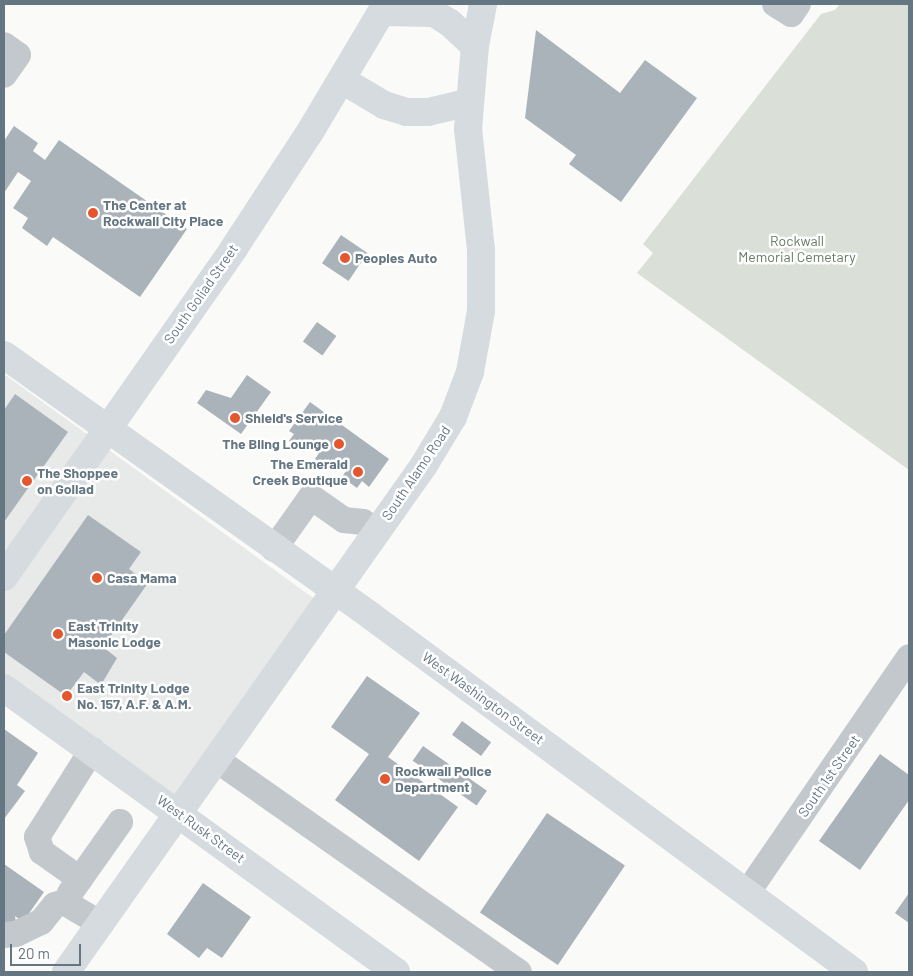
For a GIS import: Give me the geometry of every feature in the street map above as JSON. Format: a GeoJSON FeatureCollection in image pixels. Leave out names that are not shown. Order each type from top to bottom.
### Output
{"type":"FeatureCollection","features":[{"type":"Feature","properties":{"kind":"main road"},"geometry":{"type":"LineString","coordinates":[[475,46],[483,4]]}},
{"type":"Feature","properties":{"kind":"main road"},"geometry":{"type":"LineString","coordinates":[[384,8],[434,13],[450,23],[475,46]]}},
{"type":"Feature","properties":{"kind":"main road","name":"South Goliad Street"},"geometry":{"type":"LineString","coordinates":[[4,577],[234,248],[342,80],[384,8]]}},
{"type":"Feature","properties":{"kind":"main road","name":"South Alamo Road"},"geometry":{"type":"LineString","coordinates":[[66,972],[180,813],[445,431],[474,358],[483,280],[468,129],[475,46]]}},
{"type":"Feature","properties":{"kind":"main road"},"geometry":{"type":"LineString","coordinates":[[342,80],[384,106],[407,112],[428,112],[470,102]]}},
{"type":"Feature","properties":{"kind":"main road","name":"West Washington Street"},"geometry":{"type":"LineString","coordinates":[[4,356],[334,591],[854,972]]}},
{"type":"Feature","properties":{"kind":"main road","name":"West Rusk Street"},"geometry":{"type":"LineString","coordinates":[[4,688],[180,813],[392,971]]}},
{"type":"Feature","properties":{"kind":"street"},"geometry":{"type":"LineString","coordinates":[[775,4],[790,14],[798,4]]}},
{"type":"Feature","properties":{"kind":"street"},"geometry":{"type":"LineString","coordinates":[[274,549],[311,497],[344,520],[363,522],[377,531]]}},
{"type":"Feature","properties":{"kind":"street","name":"South 1st Street"},"geometry":{"type":"LineString","coordinates":[[747,893],[909,657]]}},
{"type":"Feature","properties":{"kind":"street"},"geometry":{"type":"LineString","coordinates":[[80,879],[42,852],[37,838],[92,750]]}},
{"type":"Feature","properties":{"kind":"street"},"geometry":{"type":"LineString","coordinates":[[217,760],[519,972]]}},
{"type":"Feature","properties":{"kind":"street"},"geometry":{"type":"LineString","coordinates":[[4,936],[16,934],[40,922],[55,906],[64,902],[120,822]]}},
{"type":"Feature","properties":{"kind":"street"},"geometry":{"type":"LineString","coordinates":[[64,902],[101,924]]}},
{"type":"Feature","properties":{"kind":"shaded area"},"geometry":{"type":"Polygon","coordinates":[[[4,374],[316,600],[176,796],[4,677],[4,374]]]}},
{"type":"Feature","properties":{"kind":"green space","name":"Rockwall Memorial Cemetary"},"geometry":{"type":"Polygon","coordinates":[[[840,4],[909,4],[909,470],[637,273],[653,253],[643,244],[821,14],[835,10],[840,4]]]}},
{"type":"Feature","properties":{"kind":"building"},"geometry":{"type":"Polygon","coordinates":[[[536,30],[620,93],[645,60],[697,98],[621,202],[569,164],[576,155],[525,118],[536,30]]]}},
{"type":"Feature","properties":{"kind":"building","name":"The Center at Rockwall City Place"},"geometry":{"type":"Polygon","coordinates":[[[14,126],[38,143],[33,151],[45,160],[59,140],[187,229],[140,297],[53,237],[47,246],[22,228],[28,218],[13,208],[31,181],[18,172],[4,193],[4,141],[14,126]]]}},
{"type":"Feature","properties":{"kind":"building","name":"Peoples Auto"},"geometry":{"type":"Polygon","coordinates":[[[341,235],[368,253],[349,281],[322,263],[341,235]]]}},
{"type":"Feature","properties":{"kind":"building"},"geometry":{"type":"Polygon","coordinates":[[[317,322],[336,336],[322,356],[303,341],[317,322]]]}},
{"type":"Feature","properties":{"kind":"building","name":"Shield's Service"},"geometry":{"type":"Polygon","coordinates":[[[247,375],[271,392],[241,434],[197,403],[206,390],[231,398],[247,375]]]}},
{"type":"Feature","properties":{"kind":"building"},"geometry":{"type":"Polygon","coordinates":[[[15,394],[68,432],[4,522],[4,410],[15,394]]]}},
{"type":"Feature","properties":{"kind":"building"},"geometry":{"type":"Polygon","coordinates":[[[310,402],[389,459],[369,487],[362,481],[357,488],[342,477],[346,471],[336,464],[331,471],[315,459],[319,453],[309,446],[304,452],[289,441],[294,434],[289,431],[310,402]]]}},
{"type":"Feature","properties":{"kind":"building"},"geometry":{"type":"Polygon","coordinates":[[[88,515],[141,552],[129,569],[148,583],[103,647],[117,658],[101,685],[84,672],[66,696],[4,652],[4,635],[88,515]]]}},
{"type":"Feature","properties":{"kind":"building","name":"Rockwall Police Department"},"geometry":{"type":"Polygon","coordinates":[[[367,676],[420,713],[388,757],[458,807],[419,861],[335,800],[369,754],[331,727],[367,676]]]}},
{"type":"Feature","properties":{"kind":"building"},"geometry":{"type":"Polygon","coordinates":[[[462,721],[491,742],[481,756],[452,735],[462,721]]]}},
{"type":"Feature","properties":{"kind":"building"},"geometry":{"type":"Polygon","coordinates":[[[4,729],[38,753],[17,785],[25,791],[4,819],[4,729]]]}},
{"type":"Feature","properties":{"kind":"building"},"geometry":{"type":"Polygon","coordinates":[[[423,746],[487,791],[477,805],[413,761],[423,746]]]}},
{"type":"Feature","properties":{"kind":"building"},"geometry":{"type":"Polygon","coordinates":[[[880,754],[909,775],[909,800],[860,870],[819,841],[880,754]]]}},
{"type":"Feature","properties":{"kind":"building"},"geometry":{"type":"Polygon","coordinates":[[[547,813],[625,866],[558,965],[480,912],[547,813]]]}},
{"type":"Feature","properties":{"kind":"building"},"geometry":{"type":"Polygon","coordinates":[[[4,864],[44,892],[23,922],[15,916],[16,922],[4,924],[4,864]]]}},
{"type":"Feature","properties":{"kind":"building"},"geometry":{"type":"Polygon","coordinates":[[[203,883],[251,917],[222,958],[207,948],[199,958],[167,934],[203,883]]]}},
{"type":"Feature","properties":{"kind":"building"},"geometry":{"type":"Polygon","coordinates":[[[909,893],[909,923],[895,913],[909,893]]]}},
{"type":"Feature","properties":{"kind":"place","name":"The Center at Rockwall City Place"},"geometry":{"type":"Point","coordinates":[93,213]}},
{"type":"Feature","properties":{"kind":"place","name":"Peoples Auto"},"geometry":{"type":"Point","coordinates":[345,258]}},
{"type":"Feature","properties":{"kind":"place","name":"Shield's Service"},"geometry":{"type":"Point","coordinates":[235,418]}},
{"type":"Feature","properties":{"kind":"place","name":"The Bling Lounge"},"geometry":{"type":"Point","coordinates":[339,444]}},
{"type":"Feature","properties":{"kind":"place","name":"The Emerald Creek Boutique"},"geometry":{"type":"Point","coordinates":[358,472]}},
{"type":"Feature","properties":{"kind":"place","name":"The Shoppee on Goliad"},"geometry":{"type":"Point","coordinates":[27,481]}},
{"type":"Feature","properties":{"kind":"place","name":"Casa Mama"},"geometry":{"type":"Point","coordinates":[97,578]}},
{"type":"Feature","properties":{"kind":"place","name":"East Trinity Masonic Lodge"},"geometry":{"type":"Point","coordinates":[58,634]}},
{"type":"Feature","properties":{"kind":"place","name":"East Trinity Lodge No. 157, A.F. & A.M."},"geometry":{"type":"Point","coordinates":[67,696]}},
{"type":"Feature","properties":{"kind":"place","name":"Rockwall Police Department"},"geometry":{"type":"Point","coordinates":[385,779]}}]}
